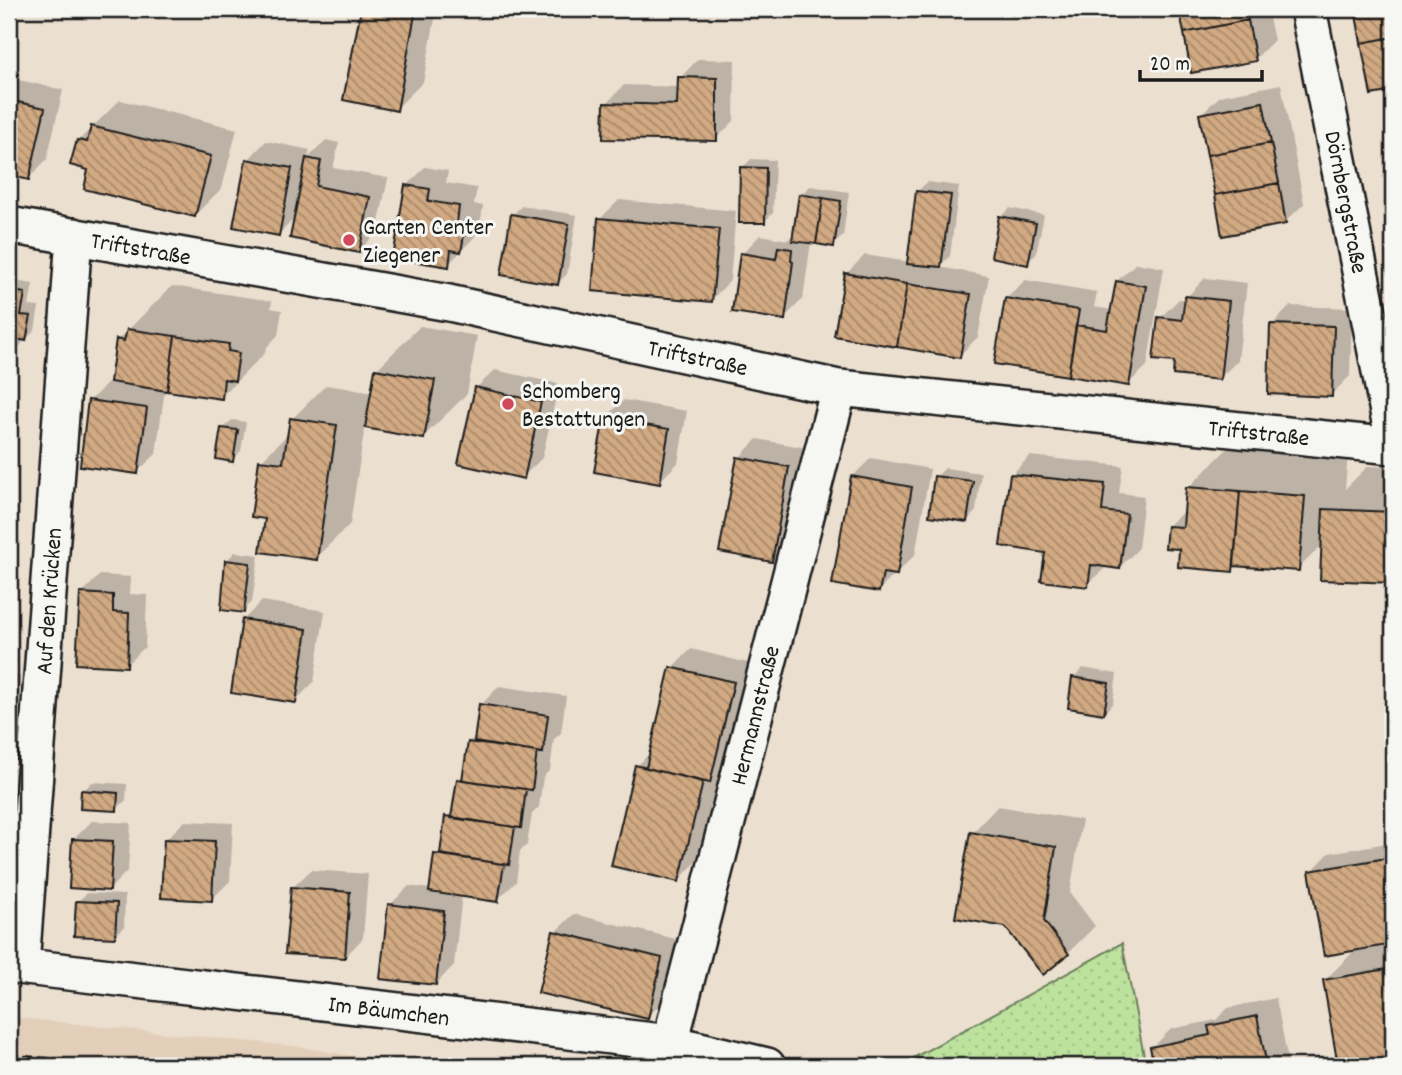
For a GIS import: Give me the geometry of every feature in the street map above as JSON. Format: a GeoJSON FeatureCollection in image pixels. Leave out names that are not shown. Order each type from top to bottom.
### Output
{"type":"FeatureCollection","features":[{"type":"Feature","properties":{"kind":"street","name":"Dörnbergstraße"},"geometry":{"type":"LineString","coordinates":[[1308,9],[1393,437]]}},
{"type":"Feature","properties":{"kind":"street","name":"Triftstraße"},"geometry":{"type":"LineString","coordinates":[[9,225],[449,303],[839,388],[1393,446]]}},
{"type":"Feature","properties":{"kind":"street","name":"Auf den Krücken"},"geometry":{"type":"LineString","coordinates":[[15,966],[74,236]]}},
{"type":"Feature","properties":{"kind":"street","name":"Hermannstraße"},"geometry":{"type":"LineString","coordinates":[[670,1043],[839,388]]}},
{"type":"Feature","properties":{"kind":"street","name":"Im Bäumchen"},"geometry":{"type":"LineString","coordinates":[[15,966],[670,1043],[767,1066]]}},
{"type":"Feature","properties":{"kind":"shaded area"},"geometry":{"type":"Polygon","coordinates":[[[9,1017],[294,1046],[412,1066],[9,1066],[9,1017]]]}},
{"type":"Feature","properties":{"kind":"green space"},"geometry":{"type":"Polygon","coordinates":[[[1122,943],[1146,1066],[947,1066],[915,1057],[1122,943]]]}},
{"type":"Feature","properties":{"kind":"building"},"geometry":{"type":"Polygon","coordinates":[[[361,9],[416,9],[397,111],[343,100],[361,9]]]}},
{"type":"Feature","properties":{"kind":"building"},"geometry":{"type":"Polygon","coordinates":[[[1179,9],[1245,9],[1248,20],[1184,33],[1179,9]]]}},
{"type":"Feature","properties":{"kind":"building"},"geometry":{"type":"Polygon","coordinates":[[[1355,9],[1393,9],[1393,37],[1361,43],[1355,9]]]}},
{"type":"Feature","properties":{"kind":"building"},"geometry":{"type":"Polygon","coordinates":[[[1248,20],[1256,61],[1191,73],[1184,33],[1248,20]]]}},
{"type":"Feature","properties":{"kind":"building"},"geometry":{"type":"Polygon","coordinates":[[[1393,37],[1393,91],[1371,95],[1361,43],[1393,37]]]}},
{"type":"Feature","properties":{"kind":"building"},"geometry":{"type":"Polygon","coordinates":[[[678,77],[717,78],[717,141],[603,139],[604,103],[677,105],[678,77]]]}},
{"type":"Feature","properties":{"kind":"building"},"geometry":{"type":"Polygon","coordinates":[[[9,100],[45,108],[29,180],[9,175],[9,100]]]}},
{"type":"Feature","properties":{"kind":"building"},"geometry":{"type":"Polygon","coordinates":[[[1263,102],[1271,143],[1207,155],[1199,114],[1263,102]]]}},
{"type":"Feature","properties":{"kind":"building"},"geometry":{"type":"Polygon","coordinates":[[[91,126],[211,156],[195,217],[84,189],[88,170],[70,165],[77,140],[87,142],[91,126]]]}},
{"type":"Feature","properties":{"kind":"building"},"geometry":{"type":"Polygon","coordinates":[[[1271,143],[1279,183],[1215,195],[1207,155],[1271,143]]]}},
{"type":"Feature","properties":{"kind":"building"},"geometry":{"type":"Polygon","coordinates":[[[306,158],[321,161],[316,186],[370,197],[359,253],[290,238],[306,158]]]}},
{"type":"Feature","properties":{"kind":"building"},"geometry":{"type":"Polygon","coordinates":[[[246,159],[292,168],[279,236],[233,227],[246,159]]]}},
{"type":"Feature","properties":{"kind":"building"},"geometry":{"type":"Polygon","coordinates":[[[740,167],[766,168],[765,223],[739,223],[740,167]]]}},
{"type":"Feature","properties":{"kind":"building"},"geometry":{"type":"Polygon","coordinates":[[[1279,183],[1286,224],[1222,236],[1215,195],[1279,183]]]}},
{"type":"Feature","properties":{"kind":"building"},"geometry":{"type":"Polygon","coordinates":[[[405,185],[430,189],[428,201],[459,206],[457,223],[466,224],[461,252],[451,250],[449,267],[393,258],[405,185]]]}},
{"type":"Feature","properties":{"kind":"building"},"geometry":{"type":"Polygon","coordinates":[[[916,191],[951,195],[941,267],[907,264],[916,191]]]}},
{"type":"Feature","properties":{"kind":"building"},"geometry":{"type":"Polygon","coordinates":[[[799,194],[823,198],[816,244],[792,241],[799,194]]]}},
{"type":"Feature","properties":{"kind":"building"},"geometry":{"type":"Polygon","coordinates":[[[823,198],[841,201],[834,247],[816,244],[823,198]]]}},
{"type":"Feature","properties":{"kind":"building"},"geometry":{"type":"Polygon","coordinates":[[[511,214],[569,224],[558,285],[501,275],[511,214]]]}},
{"type":"Feature","properties":{"kind":"building"},"geometry":{"type":"Polygon","coordinates":[[[999,216],[1036,223],[1028,265],[991,257],[999,216]]]}},
{"type":"Feature","properties":{"kind":"building"},"geometry":{"type":"Polygon","coordinates":[[[598,218],[719,229],[712,302],[592,291],[598,218]]]}},
{"type":"Feature","properties":{"kind":"building"},"geometry":{"type":"Polygon","coordinates":[[[778,247],[792,249],[793,262],[785,320],[732,312],[740,253],[776,259],[778,247]]]}},
{"type":"Feature","properties":{"kind":"building"},"geometry":{"type":"Polygon","coordinates":[[[845,273],[907,284],[897,347],[834,336],[845,273]]]}},
{"type":"Feature","properties":{"kind":"building"},"geometry":{"type":"Polygon","coordinates":[[[1116,281],[1146,286],[1129,386],[1068,376],[1076,325],[1107,330],[1116,281]]]}},
{"type":"Feature","properties":{"kind":"building"},"geometry":{"type":"Polygon","coordinates":[[[907,284],[971,294],[960,358],[897,347],[907,284]]]}},
{"type":"Feature","properties":{"kind":"building"},"geometry":{"type":"Polygon","coordinates":[[[9,290],[25,293],[21,315],[31,316],[26,341],[16,339],[14,355],[9,354],[9,290]]]}},
{"type":"Feature","properties":{"kind":"building"},"geometry":{"type":"Polygon","coordinates":[[[1185,296],[1229,301],[1220,380],[1173,375],[1174,362],[1153,360],[1158,317],[1182,320],[1185,296]]]}},
{"type":"Feature","properties":{"kind":"building"},"geometry":{"type":"Polygon","coordinates":[[[1005,298],[1079,310],[1068,376],[994,364],[1005,298]]]}},
{"type":"Feature","properties":{"kind":"building"},"geometry":{"type":"Polygon","coordinates":[[[1270,324],[1334,326],[1332,397],[1268,394],[1270,324]]]}},
{"type":"Feature","properties":{"kind":"building"},"geometry":{"type":"Polygon","coordinates":[[[127,329],[175,336],[167,391],[110,382],[116,339],[124,341],[127,329]]]}},
{"type":"Feature","properties":{"kind":"building"},"geometry":{"type":"Polygon","coordinates":[[[175,336],[229,344],[228,351],[239,353],[235,381],[224,379],[222,399],[167,391],[175,336]]]}},
{"type":"Feature","properties":{"kind":"building"},"geometry":{"type":"Polygon","coordinates":[[[375,369],[435,380],[424,439],[365,428],[375,369]]]}},
{"type":"Feature","properties":{"kind":"building"},"geometry":{"type":"Polygon","coordinates":[[[475,387],[541,402],[524,479],[458,464],[475,387]]]}},
{"type":"Feature","properties":{"kind":"building"},"geometry":{"type":"Polygon","coordinates":[[[88,400],[147,408],[138,474],[80,466],[88,400]]]}},
{"type":"Feature","properties":{"kind":"building"},"geometry":{"type":"Polygon","coordinates":[[[290,418],[337,425],[317,560],[260,552],[265,519],[251,517],[259,460],[283,463],[290,418]]]}},
{"type":"Feature","properties":{"kind":"building"},"geometry":{"type":"Polygon","coordinates":[[[604,418],[669,429],[660,484],[594,472],[604,418]]]}},
{"type":"Feature","properties":{"kind":"building"},"geometry":{"type":"Polygon","coordinates":[[[221,428],[238,430],[233,462],[216,459],[221,428]]]}},
{"type":"Feature","properties":{"kind":"building"},"geometry":{"type":"Polygon","coordinates":[[[737,457],[789,467],[772,562],[719,552],[737,457]]]}},
{"type":"Feature","properties":{"kind":"building"},"geometry":{"type":"Polygon","coordinates":[[[1010,474],[1105,484],[1102,511],[1127,514],[1120,569],[1091,565],[1088,587],[1041,581],[1045,553],[1000,546],[1010,474]]]}},
{"type":"Feature","properties":{"kind":"building"},"geometry":{"type":"Polygon","coordinates":[[[851,476],[912,487],[897,575],[883,573],[879,592],[832,584],[851,476]]]}},
{"type":"Feature","properties":{"kind":"building"},"geometry":{"type":"Polygon","coordinates":[[[934,476],[973,481],[967,522],[929,516],[934,476]]]}},
{"type":"Feature","properties":{"kind":"building"},"geometry":{"type":"Polygon","coordinates":[[[1186,487],[1240,491],[1233,572],[1178,567],[1179,549],[1165,548],[1167,526],[1183,527],[1186,487]]]}},
{"type":"Feature","properties":{"kind":"building"},"geometry":{"type":"Polygon","coordinates":[[[1240,491],[1305,496],[1299,571],[1234,566],[1240,491]]]}},
{"type":"Feature","properties":{"kind":"building"},"geometry":{"type":"Polygon","coordinates":[[[1323,509],[1393,512],[1393,583],[1320,580],[1323,509]]]}},
{"type":"Feature","properties":{"kind":"building"},"geometry":{"type":"Polygon","coordinates":[[[225,560],[250,563],[244,613],[221,610],[225,560]]]}},
{"type":"Feature","properties":{"kind":"building"},"geometry":{"type":"Polygon","coordinates":[[[80,593],[113,595],[113,612],[129,613],[127,667],[76,664],[80,593]]]}},
{"type":"Feature","properties":{"kind":"building"},"geometry":{"type":"Polygon","coordinates":[[[242,619],[307,629],[296,703],[231,693],[242,619]]]}},
{"type":"Feature","properties":{"kind":"building"},"geometry":{"type":"Polygon","coordinates":[[[670,667],[734,682],[710,783],[646,768],[670,667]]]}},
{"type":"Feature","properties":{"kind":"building"},"geometry":{"type":"Polygon","coordinates":[[[1072,677],[1109,683],[1104,714],[1068,708],[1072,677]]]}},
{"type":"Feature","properties":{"kind":"building"},"geometry":{"type":"Polygon","coordinates":[[[479,704],[548,715],[543,753],[474,742],[479,704]]]}},
{"type":"Feature","properties":{"kind":"building"},"geometry":{"type":"Polygon","coordinates":[[[468,742],[537,752],[532,790],[462,780],[468,742]]]}},
{"type":"Feature","properties":{"kind":"building"},"geometry":{"type":"Polygon","coordinates":[[[635,765],[703,782],[679,882],[611,866],[635,765]]]}},
{"type":"Feature","properties":{"kind":"building"},"geometry":{"type":"Polygon","coordinates":[[[457,779],[526,789],[521,828],[451,818],[457,779]]]}},
{"type":"Feature","properties":{"kind":"building"},"geometry":{"type":"Polygon","coordinates":[[[81,790],[118,793],[117,811],[80,809],[81,790]]]}},
{"type":"Feature","properties":{"kind":"building"},"geometry":{"type":"Polygon","coordinates":[[[445,816],[515,827],[509,865],[440,854],[445,816]]]}},
{"type":"Feature","properties":{"kind":"building"},"geometry":{"type":"Polygon","coordinates":[[[970,832],[1056,847],[1044,921],[1069,954],[1043,975],[1005,927],[955,918],[970,832]]]}},
{"type":"Feature","properties":{"kind":"building"},"geometry":{"type":"Polygon","coordinates":[[[72,839],[113,841],[110,891],[69,888],[72,839]]]}},
{"type":"Feature","properties":{"kind":"building"},"geometry":{"type":"Polygon","coordinates":[[[164,839],[215,841],[212,901],[161,898],[164,839]]]}},
{"type":"Feature","properties":{"kind":"building"},"geometry":{"type":"Polygon","coordinates":[[[434,854],[504,864],[498,902],[429,892],[434,854]]]}},
{"type":"Feature","properties":{"kind":"building"},"geometry":{"type":"Polygon","coordinates":[[[1393,857],[1393,944],[1324,956],[1309,871],[1393,857]]]}},
{"type":"Feature","properties":{"kind":"building"},"geometry":{"type":"Polygon","coordinates":[[[291,887],[350,892],[345,958],[285,954],[291,887]]]}},
{"type":"Feature","properties":{"kind":"building"},"geometry":{"type":"Polygon","coordinates":[[[76,901],[117,903],[115,938],[74,936],[76,901]]]}},
{"type":"Feature","properties":{"kind":"building"},"geometry":{"type":"Polygon","coordinates":[[[388,904],[444,911],[436,985],[380,979],[388,904]]]}},
{"type":"Feature","properties":{"kind":"building"},"geometry":{"type":"Polygon","coordinates":[[[553,931],[662,958],[648,1019],[538,993],[553,931]]]}},
{"type":"Feature","properties":{"kind":"building"},"geometry":{"type":"Polygon","coordinates":[[[1393,968],[1393,1059],[1338,1066],[1323,980],[1393,968]]]}},
{"type":"Feature","properties":{"kind":"building"},"geometry":{"type":"Polygon","coordinates":[[[1257,1016],[1267,1066],[1154,1066],[1150,1047],[1210,1035],[1208,1026],[1257,1016]]]}},
{"type":"Feature","properties":{"kind":"railway"},"geometry":{"type":"LineString","coordinates":[[9,1056],[122,1066]]}},
{"type":"Feature","properties":{"kind":"place","name":"Garten Center Ziegener"},"geometry":{"type":"Point","coordinates":[349,240]}},
{"type":"Feature","properties":{"kind":"place","name":"Schomberg Bestattungen"},"geometry":{"type":"Point","coordinates":[508,404]}}]}
